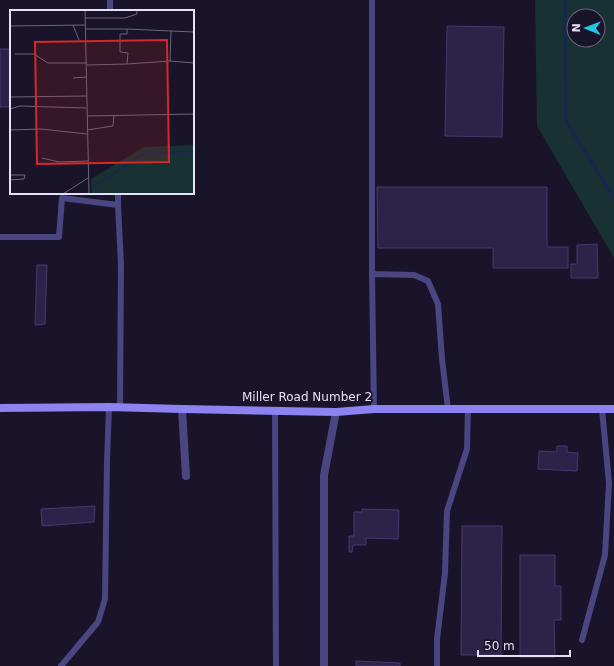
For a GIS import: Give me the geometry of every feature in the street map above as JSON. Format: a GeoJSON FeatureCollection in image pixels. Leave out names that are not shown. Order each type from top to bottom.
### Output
{"type":"FeatureCollection","features":[{"type":"Feature","properties":{"kind":"main road","name":"Miller Road Number 2"},"geometry":{"type":"LineString","coordinates":[[0,408],[120,407],[336,412],[374,409],[614,409]]}},
{"type":"Feature","properties":{"kind":"street"},"geometry":{"type":"LineString","coordinates":[[182,409],[186,476]]}},
{"type":"Feature","properties":{"kind":"street"},"geometry":{"type":"LineString","coordinates":[[324,666],[324,475],[336,412]]}},
{"type":"Feature","properties":{"kind":"lane"},"geometry":{"type":"LineString","coordinates":[[372,0],[372,274],[374,409]]}},
{"type":"Feature","properties":{"kind":"lane"},"geometry":{"type":"LineString","coordinates":[[118,194],[121,264],[120,407]]}},
{"type":"Feature","properties":{"kind":"lane"},"geometry":{"type":"LineString","coordinates":[[0,237],[59,237],[62,198],[118,205]]}},
{"type":"Feature","properties":{"kind":"lane"},"geometry":{"type":"LineString","coordinates":[[372,274],[414,275],[428,281],[438,304],[442,359],[448,409]]}},
{"type":"Feature","properties":{"kind":"lane"},"geometry":{"type":"LineString","coordinates":[[61,666],[98,622],[105,599],[109,407]]}},
{"type":"Feature","properties":{"kind":"lane"},"geometry":{"type":"LineString","coordinates":[[437,666],[437,639],[445,573],[447,511],[467,449],[468,409]]}},
{"type":"Feature","properties":{"kind":"lane"},"geometry":{"type":"LineString","coordinates":[[582,640],[605,555],[609,483],[602,409]]}},
{"type":"Feature","properties":{"kind":"lane"},"geometry":{"type":"LineString","coordinates":[[275,410],[276,666]]}},
{"type":"Feature","properties":{"kind":"green space"},"geometry":{"type":"Polygon","coordinates":[[[535,0],[614,0],[614,258],[537,126],[535,0]]]}},
{"type":"Feature","properties":{"kind":"building"},"geometry":{"type":"Polygon","coordinates":[[[447,26],[504,27],[502,137],[445,136],[447,26]]]}},
{"type":"Feature","properties":{"kind":"building"},"geometry":{"type":"Polygon","coordinates":[[[0,49],[10,49],[10,107],[0,107],[0,49]]]}},
{"type":"Feature","properties":{"kind":"building"},"geometry":{"type":"Polygon","coordinates":[[[377,187],[547,187],[547,247],[568,247],[568,268],[493,268],[493,248],[378,248],[377,187]]]}},
{"type":"Feature","properties":{"kind":"building"},"geometry":{"type":"Polygon","coordinates":[[[597,244],[598,278],[571,278],[571,264],[577,264],[577,245],[597,244]]]}},
{"type":"Feature","properties":{"kind":"building"},"geometry":{"type":"Polygon","coordinates":[[[37,265],[47,265],[45,324],[35,325],[37,265]]]}},
{"type":"Feature","properties":{"kind":"building"},"geometry":{"type":"Polygon","coordinates":[[[557,446],[567,446],[567,452],[578,453],[577,471],[538,469],[539,451],[557,452],[557,446]]]}},
{"type":"Feature","properties":{"kind":"building"},"geometry":{"type":"Polygon","coordinates":[[[95,506],[94,522],[42,526],[41,509],[95,506]]]}},
{"type":"Feature","properties":{"kind":"building"},"geometry":{"type":"Polygon","coordinates":[[[362,509],[399,510],[398,539],[366,538],[366,545],[353,545],[352,552],[349,552],[349,536],[354,536],[354,512],[362,512],[362,509]]]}},
{"type":"Feature","properties":{"kind":"building"},"geometry":{"type":"Polygon","coordinates":[[[462,526],[502,526],[501,655],[461,655],[462,526]]]}},
{"type":"Feature","properties":{"kind":"building"},"geometry":{"type":"Polygon","coordinates":[[[520,555],[555,555],[555,586],[561,586],[561,620],[554,620],[555,657],[520,657],[520,555]]]}},
{"type":"Feature","properties":{"kind":"building"},"geometry":{"type":"Polygon","coordinates":[[[356,661],[400,663],[400,666],[356,666],[356,661]]]}},
{"type":"Feature","properties":{"kind":"waterway"},"geometry":{"type":"LineString","coordinates":[[565,0],[566,121],[614,198]]}}]}
